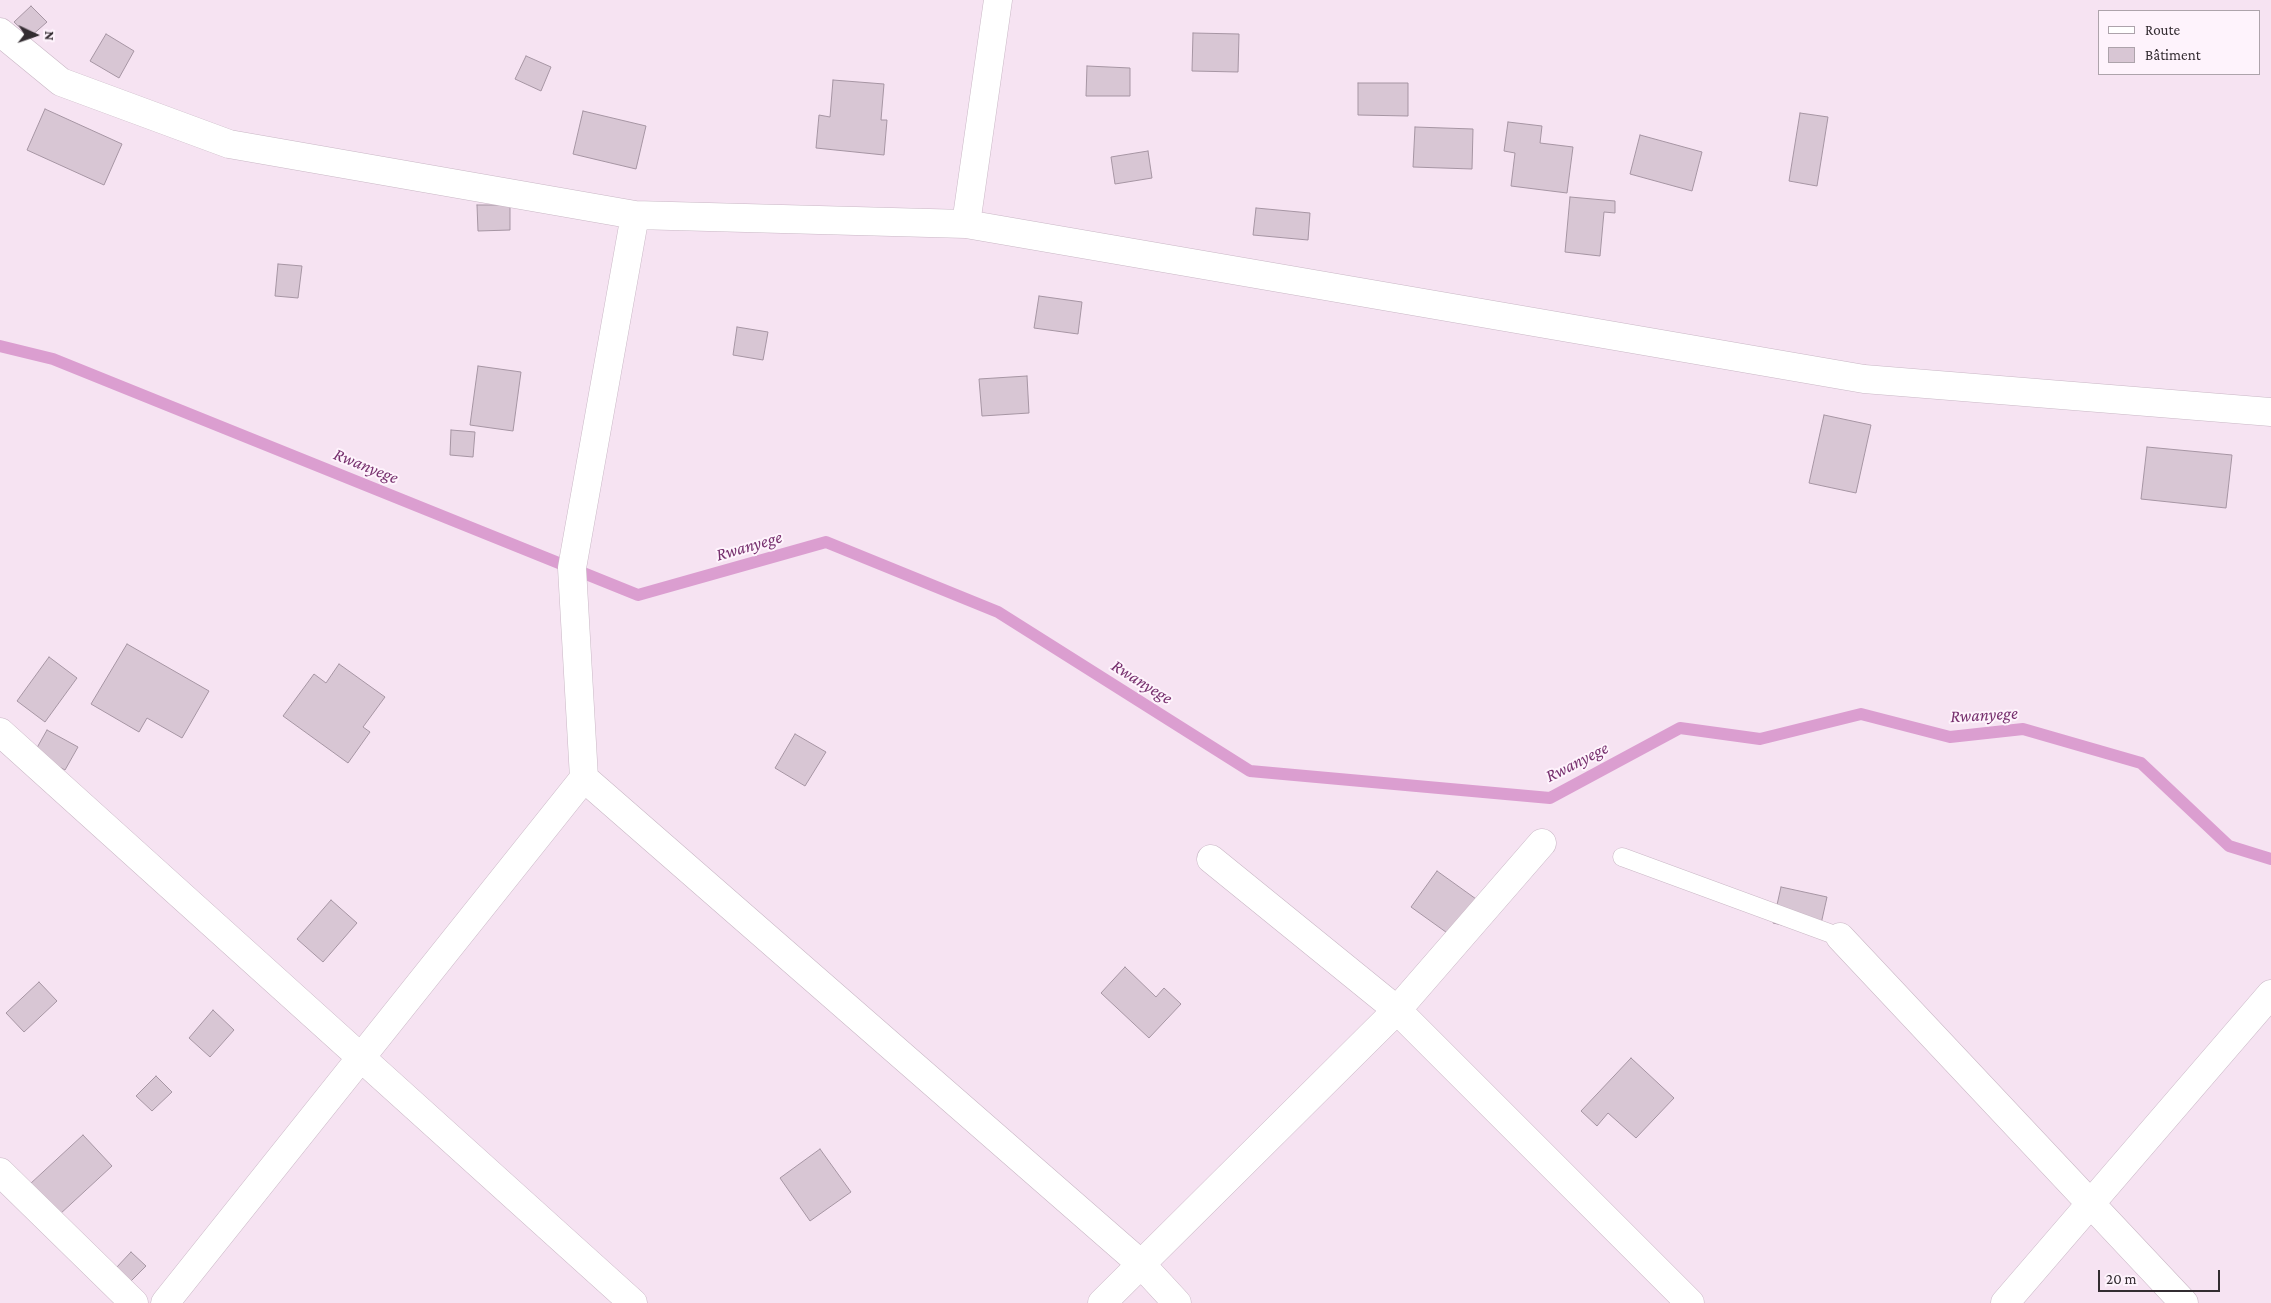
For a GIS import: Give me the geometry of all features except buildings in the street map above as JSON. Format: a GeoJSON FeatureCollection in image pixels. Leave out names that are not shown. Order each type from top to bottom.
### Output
{"type":"FeatureCollection","features":[{"type":"Feature","properties":{"kind":"street"},"geometry":{"type":"LineString","coordinates":[[966,224],[998,0]]}},
{"type":"Feature","properties":{"kind":"street"},"geometry":{"type":"LineString","coordinates":[[0,32],[61,82],[229,144],[635,214],[966,224],[1864,379],[2271,412]]}},
{"type":"Feature","properties":{"kind":"street"},"geometry":{"type":"LineString","coordinates":[[165,1303],[584,778],[572,568],[635,214]]}},
{"type":"Feature","properties":{"kind":"street"},"geometry":{"type":"LineString","coordinates":[[0,732],[633,1303]]}},
{"type":"Feature","properties":{"kind":"street"},"geometry":{"type":"LineString","coordinates":[[584,778],[1141,1264],[1177,1303]]}},
{"type":"Feature","properties":{"kind":"street"},"geometry":{"type":"LineString","coordinates":[[1102,1303],[1397,1010],[1542,843]]}},
{"type":"Feature","properties":{"kind":"street"},"geometry":{"type":"LineString","coordinates":[[1211,859],[1397,1010],[1690,1303]]}},
{"type":"Feature","properties":{"kind":"street"},"geometry":{"type":"LineString","coordinates":[[1840,937],[2184,1303]]}},
{"type":"Feature","properties":{"kind":"street"},"geometry":{"type":"LineString","coordinates":[[2005,1303],[2089,1203],[2271,994]]}},
{"type":"Feature","properties":{"kind":"street"},"geometry":{"type":"LineString","coordinates":[[0,1172],[134,1303]]}},
{"type":"Feature","properties":{"kind":"lane"},"geometry":{"type":"LineString","coordinates":[[1622,857],[1840,937]]}},
{"type":"Feature","properties":{"kind":"waterway","name":"Rwanyege"},"geometry":{"type":"LineString","coordinates":[[0,346],[53,359],[638,595],[826,542],[998,612],[1250,771],[1550,798],[1680,728],[1760,739],[1861,714],[1950,737],[2023,729],[2141,763],[2229,846],[2271,859]]}}]}
